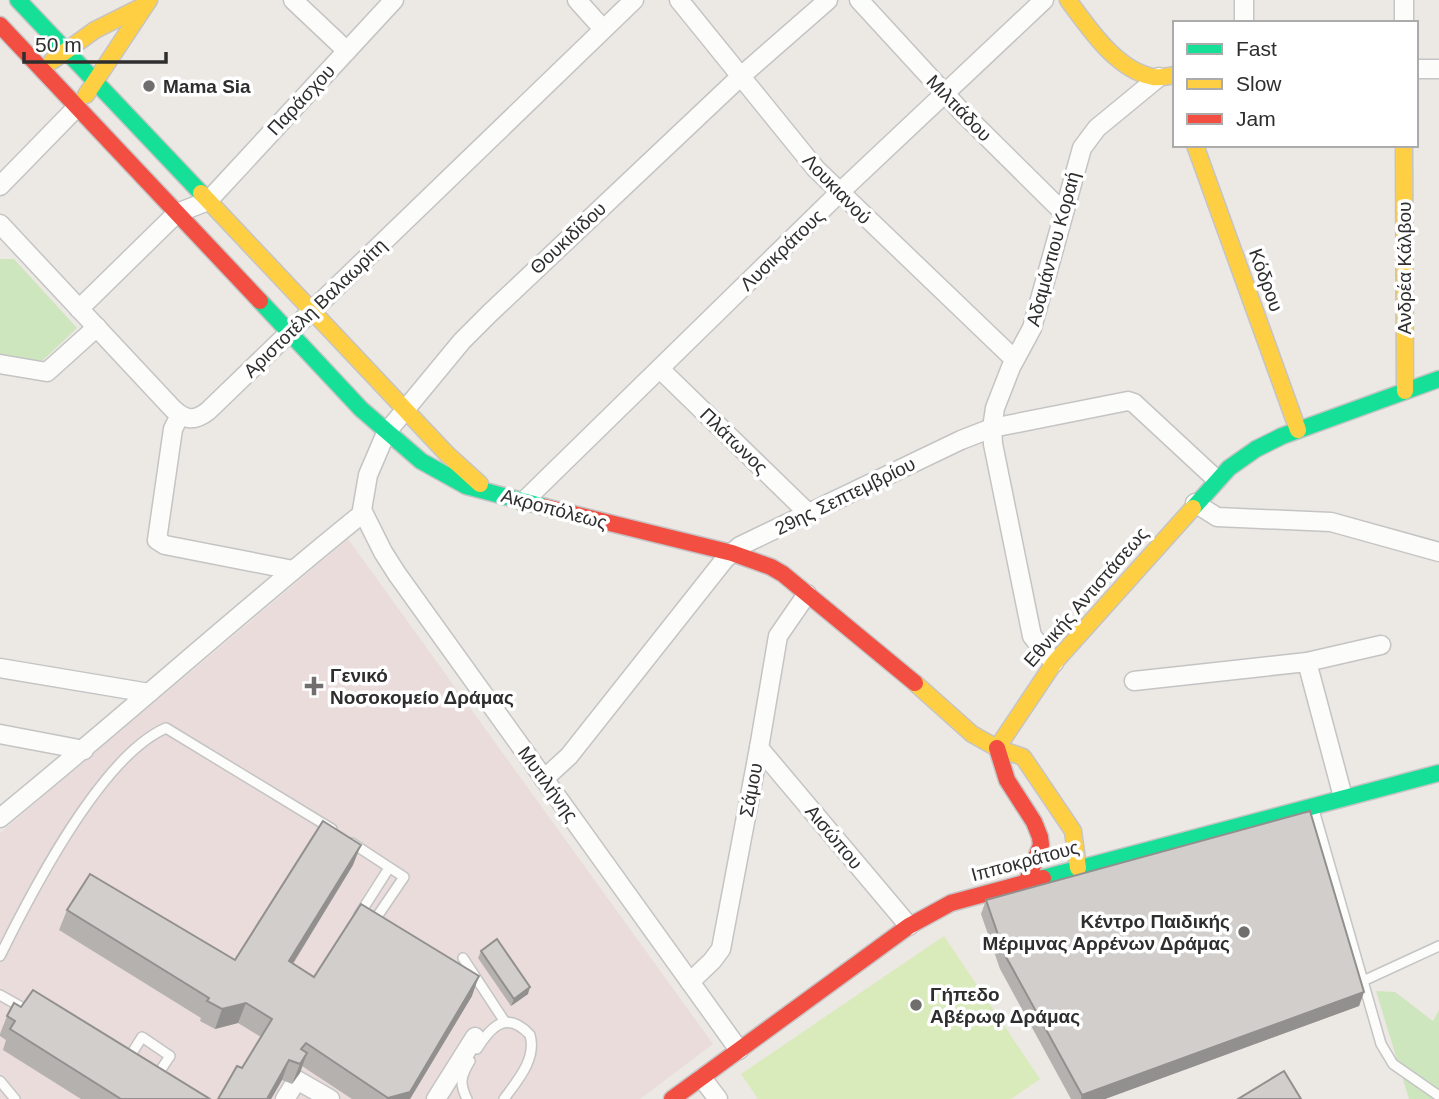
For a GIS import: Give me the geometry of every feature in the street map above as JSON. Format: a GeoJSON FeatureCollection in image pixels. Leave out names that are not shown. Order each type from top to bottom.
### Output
{"type":"FeatureCollection","features":[{"type":"Feature","properties":{"kind":"street","name":"Ακροπόλεως"},"geometry":{"type":"LineString","coordinates":[[18,0],[405,409],[489,492],[732,553],[771,567],[807,594],[972,734],[997,748],[1023,757],[1073,831],[1078,869]]}},
{"type":"Feature","properties":{"kind":"street"},"geometry":{"type":"LineString","coordinates":[[293,0],[347,51]]}},
{"type":"Feature","properties":{"kind":"street","name":"Παράσχου"},"geometry":{"type":"LineString","coordinates":[[208,201],[394,0]]}},
{"type":"Feature","properties":{"kind":"street"},"geometry":{"type":"LineString","coordinates":[[577,0],[603,29]]}},
{"type":"Feature","properties":{"kind":"street","name":"Αριστοτέλη Βαλαωρίτη"},"geometry":{"type":"LineString","coordinates":[[180,415],[190,419],[204,414],[634,0]]}},
{"type":"Feature","properties":{"kind":"street","name":"Λουκιανού"},"geometry":{"type":"LineString","coordinates":[[679,0],[839,194],[1014,359]]}},
{"type":"Feature","properties":{"kind":"street","name":"Θουκιδίδου"},"geometry":{"type":"LineString","coordinates":[[363,513],[362,501],[368,475],[386,433],[462,341],[740,77],[828,0]]}},
{"type":"Feature","properties":{"kind":"street","name":"Μιλτιάδου"},"geometry":{"type":"LineString","coordinates":[[859,0],[944,93],[1063,212]]}},
{"type":"Feature","properties":{"kind":"street","name":"Λυσικράτους"},"geometry":{"type":"LineString","coordinates":[[523,502],[839,194],[1044,0]]}},
{"type":"Feature","properties":{"kind":"street"},"geometry":{"type":"LineString","coordinates":[[1068,0],[1102,41],[1127,64],[1150,76],[1167,76],[1173,93]]}},
{"type":"Feature","properties":{"kind":"street"},"geometry":{"type":"LineString","coordinates":[[1244,0],[1244,21]]}},
{"type":"Feature","properties":{"kind":"street"},"geometry":{"type":"LineString","coordinates":[[1404,0],[1404,21]]}},
{"type":"Feature","properties":{"kind":"street"},"geometry":{"type":"LineString","coordinates":[[43,71],[65,50],[98,28],[146,3]]}},
{"type":"Feature","properties":{"kind":"street"},"geometry":{"type":"LineString","coordinates":[[0,186],[77,107],[146,3]]}},
{"type":"Feature","properties":{"kind":"street"},"geometry":{"type":"LineString","coordinates":[[0,25],[386,433],[444,476],[489,492]]}},
{"type":"Feature","properties":{"kind":"street"},"geometry":{"type":"LineString","coordinates":[[1418,69],[1439,69]]}},
{"type":"Feature","properties":{"kind":"street","name":"Αδαμάντιου Κοραή"},"geometry":{"type":"LineString","coordinates":[[1054,663],[1032,636],[993,444],[995,408],[1014,359],[1032,328],[1063,212],[1087,138],[1167,76]]}},
{"type":"Feature","properties":{"kind":"street","name":"Κόδρου"},"geometry":{"type":"LineString","coordinates":[[1196,147],[1298,430]]}},
{"type":"Feature","properties":{"kind":"street","name":"Ανδρέα Κάλβου"},"geometry":{"type":"LineString","coordinates":[[1404,147],[1405,391]]}},
{"type":"Feature","properties":{"kind":"street"},"geometry":{"type":"LineString","coordinates":[[79,309],[177,213],[208,201]]}},
{"type":"Feature","properties":{"kind":"street"},"geometry":{"type":"LineString","coordinates":[[0,224],[180,415],[173,429],[156,537],[159,542],[293,569]]}},
{"type":"Feature","properties":{"kind":"street"},"geometry":{"type":"LineString","coordinates":[[0,364],[47,372],[97,327]]}},
{"type":"Feature","properties":{"kind":"street","name":"Πλάτωνος"},"geometry":{"type":"LineString","coordinates":[[660,369],[808,513]]}},
{"type":"Feature","properties":{"kind":"street","name":"Εθνικής Αντιστάσεως"},"geometry":{"type":"LineString","coordinates":[[997,748],[1054,663],[1217,480],[1256,449],[1298,430],[1439,379]]}},
{"type":"Feature","properties":{"kind":"street","name":"29ης Σεπτεμβρίου"},"geometry":{"type":"LineString","coordinates":[[544,779],[569,756],[732,553],[808,513],[961,440],[992,428],[1128,401],[1134,402],[1217,480]]}},
{"type":"Feature","properties":{"kind":"street"},"geometry":{"type":"LineString","coordinates":[[1195,503],[1217,517],[1331,522],[1439,552]]}},
{"type":"Feature","properties":{"kind":"street"},"geometry":{"type":"LineString","coordinates":[[0,818],[84,750],[293,569],[363,513]]}},
{"type":"Feature","properties":{"kind":"street","name":"Μυτιλήνης"},"geometry":{"type":"LineString","coordinates":[[363,513],[397,573],[739,1050]]}},
{"type":"Feature","properties":{"kind":"street","name":"Σάμου"},"geometry":{"type":"LineString","coordinates":[[690,982],[721,949],[778,636],[807,594]]}},
{"type":"Feature","properties":{"kind":"street"},"geometry":{"type":"LineString","coordinates":[[1134,681],[1307,662],[1381,645]]}},
{"type":"Feature","properties":{"kind":"street"},"geometry":{"type":"LineString","coordinates":[[1307,662],[1343,797]]}},
{"type":"Feature","properties":{"kind":"street"},"geometry":{"type":"LineString","coordinates":[[0,668],[149,693]]}},
{"type":"Feature","properties":{"kind":"street"},"geometry":{"type":"LineString","coordinates":[[0,734],[84,750]]}},
{"type":"Feature","properties":{"kind":"street","name":"Αισώπου"},"geometry":{"type":"LineString","coordinates":[[759,748],[909,926]]}},
{"type":"Feature","properties":{"kind":"street"},"geometry":{"type":"LineString","coordinates":[[997,748],[1007,780],[1034,822],[1040,837],[1041,845],[1026,883]]}},
{"type":"Feature","properties":{"kind":"street","name":"Ιπποκράτους"},"geometry":{"type":"LineString","coordinates":[[672,1099],[909,926],[961,900],[1439,773]]}},
{"type":"Feature","properties":{"kind":"street"},"geometry":{"type":"LineString","coordinates":[[436,1099],[474,1036]]}},
{"type":"Feature","properties":{"kind":"street"},"geometry":{"type":"LineString","coordinates":[[702,1078],[718,1099]]}},
{"type":"Feature","properties":{"kind":"street"},"geometry":{"type":"LineString","coordinates":[[285,1099],[297,1080],[330,1099]]}},
{"type":"Feature","properties":{"kind":"lane"},"geometry":{"type":"LineString","coordinates":[[0,956],[36,884],[105,780],[149,735],[166,728],[345,837],[404,877],[372,925],[358,916],[389,868]]}},
{"type":"Feature","properties":{"kind":"lane"},"geometry":{"type":"LineString","coordinates":[[1313,805],[1386,1056],[1404,1073],[1439,1096]]}},
{"type":"Feature","properties":{"kind":"lane"},"geometry":{"type":"LineString","coordinates":[[1363,981],[1439,946]]}},
{"type":"Feature","properties":{"kind":"lane"},"geometry":{"type":"LineString","coordinates":[[463,958],[505,1022]]}},
{"type":"Feature","properties":{"kind":"lane"},"geometry":{"type":"LineString","coordinates":[[0,995],[34,1014]]}},
{"type":"Feature","properties":{"kind":"lane"},"geometry":{"type":"LineString","coordinates":[[467,1099],[460,1079],[474,1036],[505,1022],[516,1024],[530,1035],[532,1051],[529,1061],[504,1099]]}},
{"type":"Feature","properties":{"kind":"lane"},"geometry":{"type":"LineString","coordinates":[[124,1066],[142,1037],[170,1056],[152,1084],[143,1078]]}},
{"type":"Feature","properties":{"kind":"lane"},"geometry":{"type":"LineString","coordinates":[[112,1060],[133,1072]]}},
{"type":"Feature","properties":{"kind":"lane"},"geometry":{"type":"LineString","coordinates":[[0,1081],[15,1099]]}},
{"type":"Feature","properties":{"kind":"shaded area","name":"Γενικό Νοσοκομείο Δράμας"},"geometry":{"type":"Polygon","coordinates":[[[348,539],[713,1044],[640,1099],[0,1099],[0,833],[348,539]]]}},
{"type":"Feature","properties":{"kind":"green space"},"geometry":{"type":"Polygon","coordinates":[[[0,259],[14,259],[77,328],[40,363],[0,356],[0,259]]]}},
{"type":"Feature","properties":{"kind":"green space","name":"Γήπεδο Αβέρωφ Δράμας"},"geometry":{"type":"Polygon","coordinates":[[[944,936],[1040,1079],[1011,1099],[758,1099],[741,1074],[944,936]]]}},
{"type":"Feature","properties":{"kind":"green space"},"geometry":{"type":"Polygon","coordinates":[[[1376,991],[1395,992],[1433,1021],[1439,1010],[1439,1099],[1409,1099],[1376,991]]]}},
{"type":"Feature","properties":{"kind":"building"},"geometry":{"type":"Polygon","coordinates":[[[1310,811],[1364,992],[1082,1095],[1005,955],[986,900],[1310,811]]]}},
{"type":"Feature","properties":{"kind":"building"},"geometry":{"type":"Polygon","coordinates":[[[323,821],[361,845],[289,961],[314,977],[361,904],[479,976],[410,1092],[388,1098],[306,1043],[301,1049],[307,1053],[300,1064],[289,1060],[267,1099],[218,1099],[237,1066],[242,1068],[272,1019],[246,1003],[222,1009],[207,1001],[209,998],[67,910],[90,874],[235,960],[323,821]]]}},
{"type":"Feature","properties":{"kind":"building"},"geometry":{"type":"Polygon","coordinates":[[[497,939],[530,987],[514,999],[481,951],[497,939]]]}},
{"type":"Feature","properties":{"kind":"building"},"geometry":{"type":"Polygon","coordinates":[[[33,990],[210,1099],[121,1099],[10,1029],[15,1021],[7,1016],[14,1003],[21,1007],[33,990]]]}},
{"type":"Feature","properties":{"kind":"building"},"geometry":{"type":"Polygon","coordinates":[[[1284,1071],[1301,1099],[1238,1099],[1284,1071]]]}},
{"type":"Feature","properties":{"kind":"traffic: fast"},"geometry":{"type":"LineString","coordinates":[[18,0],[201,193]]}},
{"type":"Feature","properties":{"kind":"traffic: fast"},"geometry":{"type":"LineString","coordinates":[[260,301],[361,409],[421,461],[466,486],[545,507]]}},
{"type":"Feature","properties":{"kind":"traffic: fast"},"geometry":{"type":"LineString","coordinates":[[1193,508],[1229,468],[1256,449],[1282,436],[1439,379]]}},
{"type":"Feature","properties":{"kind":"traffic: fast"},"geometry":{"type":"LineString","coordinates":[[1043,878],[1439,773]]}},
{"type":"Feature","properties":{"kind":"traffic: slow"},"geometry":{"type":"LineString","coordinates":[[86,95],[149,0]]}},
{"type":"Feature","properties":{"kind":"traffic: slow"},"geometry":{"type":"LineString","coordinates":[[1068,0],[1104,46],[1127,66],[1153,77],[1173,75]]}},
{"type":"Feature","properties":{"kind":"traffic: slow"},"geometry":{"type":"LineString","coordinates":[[52,61],[95,30],[143,6]]}},
{"type":"Feature","properties":{"kind":"traffic: slow"},"geometry":{"type":"LineString","coordinates":[[1196,147],[1298,430]]}},
{"type":"Feature","properties":{"kind":"traffic: slow"},"geometry":{"type":"LineString","coordinates":[[1404,147],[1405,391]]}},
{"type":"Feature","properties":{"kind":"traffic: slow"},"geometry":{"type":"LineString","coordinates":[[201,193],[447,454],[480,484]]}},
{"type":"Feature","properties":{"kind":"traffic: slow"},"geometry":{"type":"LineString","coordinates":[[997,748],[1054,663],[1193,508]]}},
{"type":"Feature","properties":{"kind":"traffic: slow"},"geometry":{"type":"LineString","coordinates":[[915,683],[972,734],[997,748],[1023,757],[1073,831],[1078,868]]}},
{"type":"Feature","properties":{"kind":"traffic: jam"},"geometry":{"type":"LineString","coordinates":[[0,25],[260,301]]}},
{"type":"Feature","properties":{"kind":"traffic: jam"},"geometry":{"type":"LineString","coordinates":[[545,507],[732,553],[771,567],[915,683]]}},
{"type":"Feature","properties":{"kind":"traffic: jam"},"geometry":{"type":"LineString","coordinates":[[997,748],[1007,780],[1034,822],[1040,837],[1041,845],[1026,883]]}},
{"type":"Feature","properties":{"kind":"traffic: jam"},"geometry":{"type":"LineString","coordinates":[[672,1099],[909,926],[951,903],[1043,878]]}},
{"type":"Feature","properties":{"kind":"place","name":"Mama Sia"},"geometry":{"type":"Point","coordinates":[149,86]}},
{"type":"Feature","properties":{"kind":"place","name":"Γενικό Νοσοκομείο Δράμας"},"geometry":{"type":"Point","coordinates":[314,686]}},
{"type":"Feature","properties":{"kind":"place","name":"Κέντρο Παιδικής Μέριμνας Αρρένων Δράμας"},"geometry":{"type":"Point","coordinates":[1244,932]}},
{"type":"Feature","properties":{"kind":"place","name":"Γήπεδο Αβέρωφ Δράμας"},"geometry":{"type":"Point","coordinates":[916,1005]}}]}
